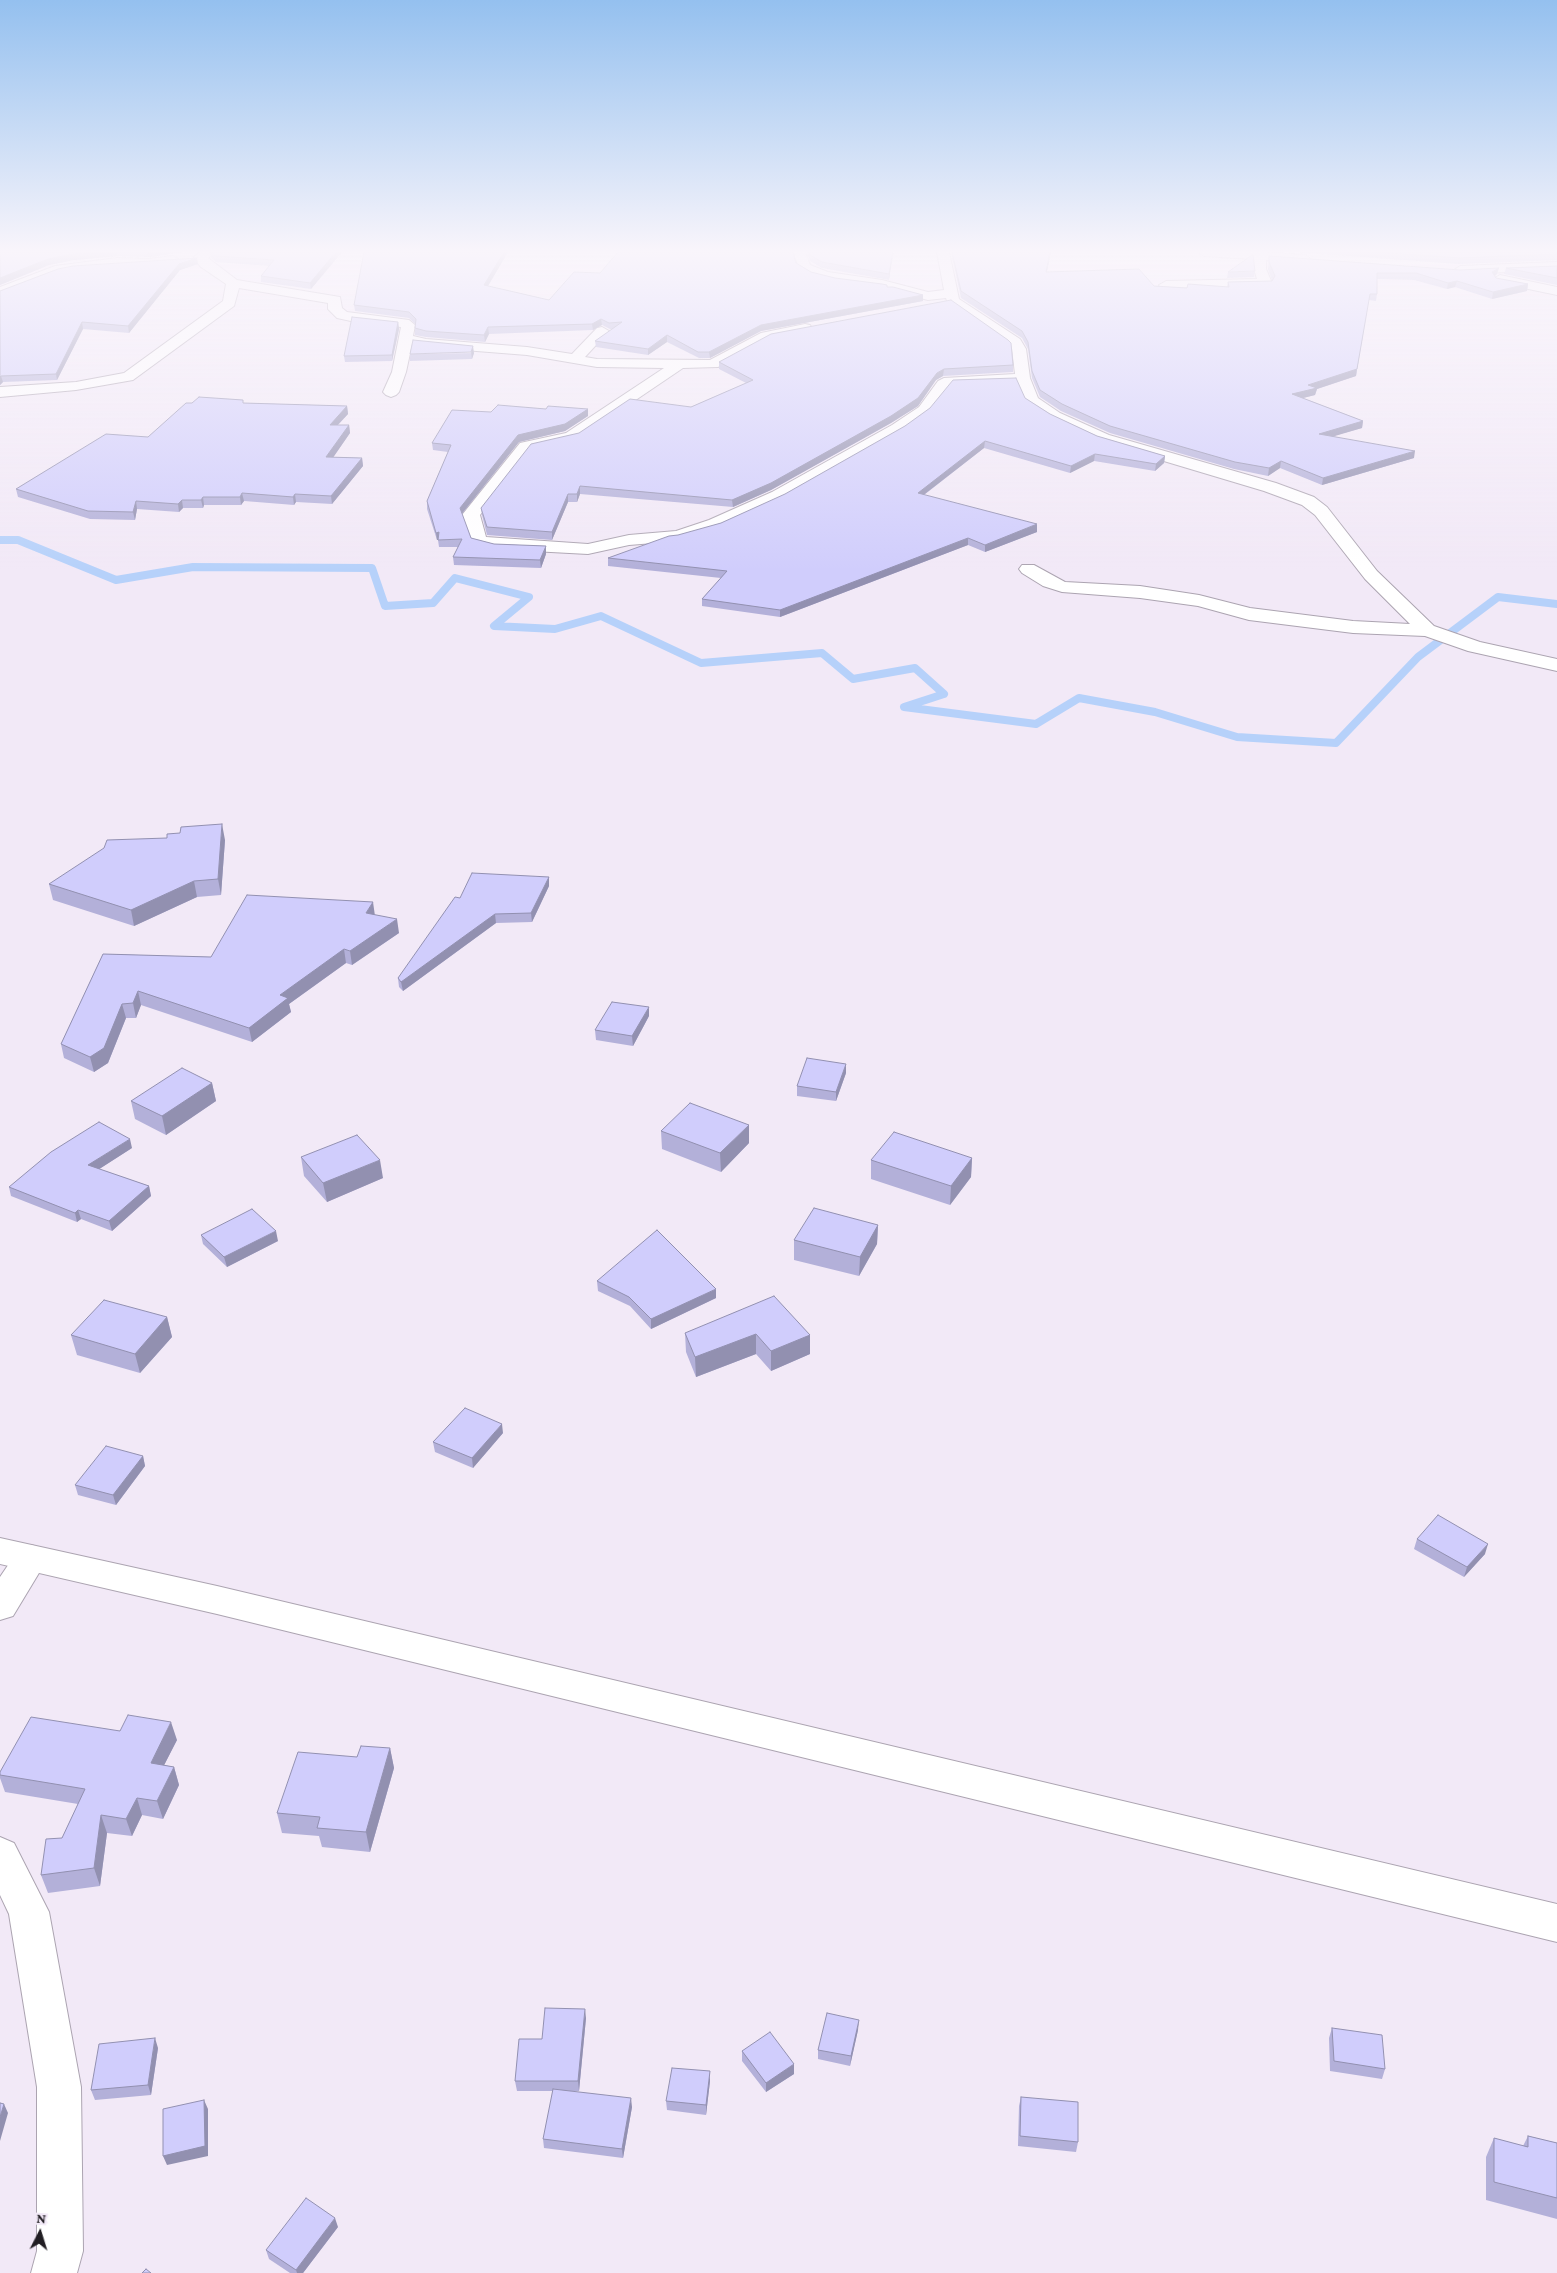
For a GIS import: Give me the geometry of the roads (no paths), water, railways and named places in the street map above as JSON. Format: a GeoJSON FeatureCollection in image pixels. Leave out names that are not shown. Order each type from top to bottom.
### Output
{"type":"FeatureCollection","features":[{"type":"Feature","properties":{"kind":"street"},"geometry":{"type":"LineString","coordinates":[[0,392],[76,386],[128,377],[154,358]]}},
{"type":"Feature","properties":{"kind":"street"},"geometry":{"type":"LineString","coordinates":[[391,392],[399,372],[402,358]]}},
{"type":"Feature","properties":{"kind":"street"},"geometry":{"type":"LineString","coordinates":[[570,358],[603,363],[678,365],[713,364],[724,358]]}},
{"type":"Feature","properties":{"kind":"street"},"geometry":{"type":"LineString","coordinates":[[1020,358],[1023,378],[1031,400],[1055,416],[1081,429],[1130,447],[1270,487],[1308,501],[1321,511],[1371,575],[1427,630]]}},
{"type":"Feature","properties":{"kind":"street"},"geometry":{"type":"LineString","coordinates":[[678,365],[565,440],[526,446],[521,450],[471,514],[478,540],[495,544],[588,549],[629,540],[678,536],[716,524],[778,496],[889,433],[924,410],[943,384],[949,381],[1023,378]]}},
{"type":"Feature","properties":{"kind":"street"},"geometry":{"type":"LineString","coordinates":[[1028,569],[1049,582],[1062,587],[1140,592],[1198,601],[1249,614],[1353,627],[1427,630],[1475,647],[1557,665]]}},
{"type":"Feature","properties":{"kind":"street"},"geometry":{"type":"LineString","coordinates":[[0,1606],[16,1554],[217,1600],[1557,1923]]}},
{"type":"Feature","properties":{"kind":"street"},"geometry":{"type":"LineString","coordinates":[[0,1855],[29,1912],[59,2088],[60,2251],[54,2273]]}},
{"type":"Feature","properties":{"kind":"waterway"},"geometry":{"type":"LineString","coordinates":[[0,540],[18,540],[116,580],[193,567],[372,568],[385,606],[433,603],[455,578],[529,597],[494,626],[555,629],[601,616],[701,663],[822,653],[853,679],[915,668],[944,694],[904,707],[1036,724],[1079,698],[1155,712],[1237,737],[1336,743],[1418,657],[1498,597],[1557,604]]}}]}
